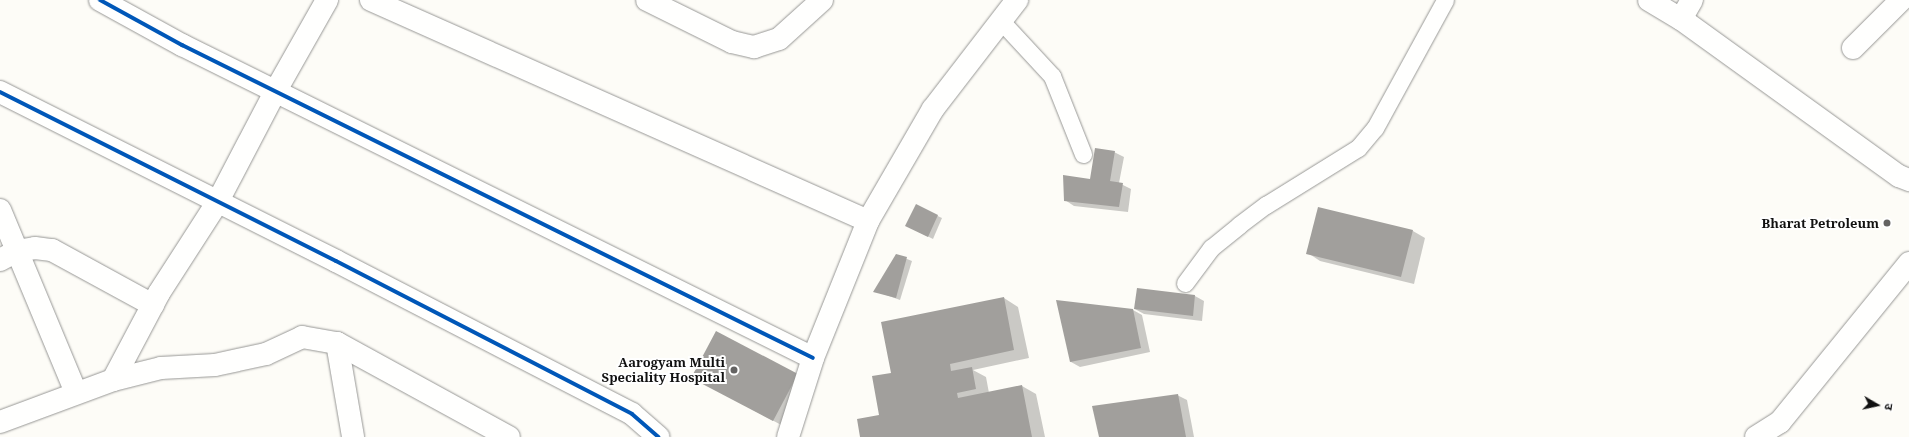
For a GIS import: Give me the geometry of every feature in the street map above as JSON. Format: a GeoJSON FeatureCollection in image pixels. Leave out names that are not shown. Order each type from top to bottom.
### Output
{"type":"FeatureCollection","features":[{"type":"Feature","properties":{"kind":"street"},"geometry":{"type":"LineString","coordinates":[[100,0],[182,46],[813,358]]}},
{"type":"Feature","properties":{"kind":"street"},"geometry":{"type":"LineString","coordinates":[[112,380],[153,305],[217,203],[275,92],[328,0]]}},
{"type":"Feature","properties":{"kind":"street"},"geometry":{"type":"LineString","coordinates":[[371,0],[868,221]]}},
{"type":"Feature","properties":{"kind":"street"},"geometry":{"type":"LineString","coordinates":[[647,0],[732,42],[754,47],[779,39],[822,0]]}},
{"type":"Feature","properties":{"kind":"street"},"geometry":{"type":"LineString","coordinates":[[788,437],[813,358],[868,221],[933,109],[1017,0]]}},
{"type":"Feature","properties":{"kind":"street"},"geometry":{"type":"LineString","coordinates":[[1649,0],[1681,18],[1899,176],[1909,180]]}},
{"type":"Feature","properties":{"kind":"street"},"geometry":{"type":"LineString","coordinates":[[1681,18],[1692,0]]}},
{"type":"Feature","properties":{"kind":"street"},"geometry":{"type":"LineString","coordinates":[[1852,48],[1901,0]]}},
{"type":"Feature","properties":{"kind":"street"},"geometry":{"type":"LineString","coordinates":[[0,92],[217,203],[336,261],[632,414],[658,437]]}},
{"type":"Feature","properties":{"kind":"street"},"geometry":{"type":"LineString","coordinates":[[0,210],[8,256],[76,393]]}},
{"type":"Feature","properties":{"kind":"street"},"geometry":{"type":"LineString","coordinates":[[8,256],[35,248],[52,250],[153,305]]}},
{"type":"Feature","properties":{"kind":"street"},"geometry":{"type":"LineString","coordinates":[[1760,436],[1780,422],[1909,264]]}},
{"type":"Feature","properties":{"kind":"street"},"geometry":{"type":"LineString","coordinates":[[6,426],[76,393],[112,380],[161,368],[215,364],[266,354],[302,337],[337,343],[509,437]]}},
{"type":"Feature","properties":{"kind":"street"},"geometry":{"type":"LineString","coordinates":[[337,343],[353,437]]}},
{"type":"Feature","properties":{"kind":"lane"},"geometry":{"type":"LineString","coordinates":[[1185,283],[1211,248],[1240,225],[1266,205],[1358,148],[1375,128],[1445,0]]}},
{"type":"Feature","properties":{"kind":"lane"},"geometry":{"type":"LineString","coordinates":[[1001,21],[1052,76],[1084,154]]}},
{"type":"Feature","properties":{"kind":"building"},"geometry":{"type":"Polygon","coordinates":[[[1095,148],[1115,151],[1110,181],[1123,183],[1119,207],[1064,201],[1063,175],[1090,179],[1095,148]]]}},
{"type":"Feature","properties":{"kind":"building"},"geometry":{"type":"Polygon","coordinates":[[[916,204],[938,215],[928,237],[905,226],[916,204]]]}},
{"type":"Feature","properties":{"kind":"building"},"geometry":{"type":"Polygon","coordinates":[[[1318,207],[1413,230],[1401,277],[1306,254],[1318,207]]]}},
{"type":"Feature","properties":{"kind":"building"},"geometry":{"type":"Polygon","coordinates":[[[896,254],[907,257],[896,298],[873,292],[896,254]]]}},
{"type":"Feature","properties":{"kind":"building"},"geometry":{"type":"Polygon","coordinates":[[[1137,288],[1195,295],[1193,316],[1134,309],[1137,288]]]}},
{"type":"Feature","properties":{"kind":"building"},"geometry":{"type":"Polygon","coordinates":[[[1004,297],[1014,350],[950,364],[951,371],[972,367],[976,389],[957,393],[958,398],[1022,385],[1032,437],[860,437],[857,419],[879,415],[872,376],[891,373],[881,322],[1004,297]]]}},
{"type":"Feature","properties":{"kind":"building"},"geometry":{"type":"Polygon","coordinates":[[[1056,300],[1133,309],[1141,348],[1070,362],[1056,300]]]}},
{"type":"Feature","properties":{"kind":"building"},"geometry":{"type":"Polygon","coordinates":[[[716,331],[798,374],[773,421],[691,378],[716,331]]]}},
{"type":"Feature","properties":{"kind":"building"},"geometry":{"type":"Polygon","coordinates":[[[1178,394],[1186,437],[1099,437],[1092,406],[1178,394]]]}},
{"type":"Feature","properties":{"kind":"cycle path"},"geometry":{"type":"LineString","coordinates":[[100,0],[182,45],[813,358]]}},
{"type":"Feature","properties":{"kind":"cycle path"},"geometry":{"type":"LineString","coordinates":[[0,92],[336,261],[632,414],[658,437]]}},
{"type":"Feature","properties":{"kind":"place","name":"Bharat Petroleum"},"geometry":{"type":"Point","coordinates":[1887,223]}},
{"type":"Feature","properties":{"kind":"place","name":"Aarogyam Multi Speciality Hospital"},"geometry":{"type":"Point","coordinates":[734,370]}}]}
